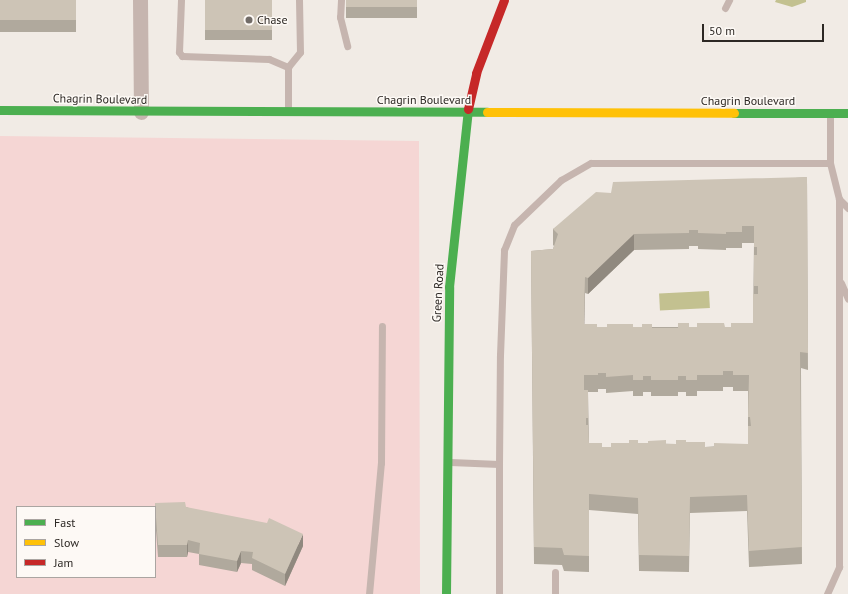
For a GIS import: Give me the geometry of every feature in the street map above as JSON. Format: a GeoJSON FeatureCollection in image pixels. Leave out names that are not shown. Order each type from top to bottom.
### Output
{"type":"FeatureCollection","features":[{"type":"Feature","properties":{"kind":"main road","name":"Green Road"},"geometry":{"type":"LineString","coordinates":[[446,594],[449,287],[468,112],[476,72],[504,0]]}},
{"type":"Feature","properties":{"kind":"main road","name":"Chagrin Boulevard"},"geometry":{"type":"LineString","coordinates":[[0,110],[140,112],[848,113]]}},
{"type":"Feature","properties":{"kind":"street"},"geometry":{"type":"LineString","coordinates":[[140,0],[140,112]]}},
{"type":"Feature","properties":{"kind":"lane"},"geometry":{"type":"LineString","coordinates":[[181,0],[179,52],[182,56],[269,60],[288,67]]}},
{"type":"Feature","properties":{"kind":"lane"},"geometry":{"type":"LineString","coordinates":[[288,112],[288,67],[300,52],[299,0]]}},
{"type":"Feature","properties":{"kind":"lane"},"geometry":{"type":"LineString","coordinates":[[341,0],[340,17],[347,46]]}},
{"type":"Feature","properties":{"kind":"lane"},"geometry":{"type":"LineString","coordinates":[[725,8],[729,0]]}},
{"type":"Feature","properties":{"kind":"lane"},"geometry":{"type":"LineString","coordinates":[[827,594],[839,567],[839,199],[830,163],[830,113]]}},
{"type":"Feature","properties":{"kind":"lane"},"geometry":{"type":"LineString","coordinates":[[499,594],[500,355],[504,250],[514,225],[561,180],[591,163],[830,163]]}},
{"type":"Feature","properties":{"kind":"lane"},"geometry":{"type":"LineString","coordinates":[[839,199],[848,208]]}},
{"type":"Feature","properties":{"kind":"lane"},"geometry":{"type":"LineString","coordinates":[[840,279],[848,299]]}},
{"type":"Feature","properties":{"kind":"lane"},"geometry":{"type":"LineString","coordinates":[[369,594],[381,463],[382,326]]}},
{"type":"Feature","properties":{"kind":"lane"},"geometry":{"type":"LineString","coordinates":[[448,462],[499,464]]}},
{"type":"Feature","properties":{"kind":"lane"},"geometry":{"type":"LineString","coordinates":[[555,572],[555,594]]}},
{"type":"Feature","properties":{"kind":"shaded area"},"geometry":{"type":"Polygon","coordinates":[[[776,0],[806,0],[806,2],[792,7],[775,2],[776,0]]]}},
{"type":"Feature","properties":{"kind":"shaded area"},"geometry":{"type":"Polygon","coordinates":[[[0,136],[419,141],[420,594],[0,594],[0,136]]]}},
{"type":"Feature","properties":{"kind":"shaded area"},"geometry":{"type":"Polygon","coordinates":[[[709,291],[710,308],[660,311],[659,294],[709,291]]]}},
{"type":"Feature","properties":{"kind":"building"},"geometry":{"type":"Polygon","coordinates":[[[0,0],[76,0],[76,20],[0,20],[0,0]]]}},
{"type":"Feature","properties":{"kind":"building"},"geometry":{"type":"Polygon","coordinates":[[[205,0],[272,0],[272,30],[205,30],[205,0]]]}},
{"type":"Feature","properties":{"kind":"building"},"geometry":{"type":"Polygon","coordinates":[[[346,0],[417,0],[417,7],[346,7],[346,0]]]}},
{"type":"Feature","properties":{"kind":"building"},"geometry":{"type":"Polygon","coordinates":[[[807,177],[808,353],[800,352],[802,547],[749,551],[747,495],[690,497],[689,556],[639,555],[638,498],[589,494],[589,556],[564,555],[562,548],[534,547],[531,251],[553,249],[558,234],[553,229],[596,192],[611,193],[613,182],[807,177]],[[742,226],[742,232],[726,232],[726,234],[698,233],[698,230],[689,230],[689,233],[634,234],[588,278],[585,277],[584,324],[597,324],[597,327],[607,327],[607,324],[633,324],[633,327],[642,327],[642,324],[652,324],[652,328],[678,328],[678,323],[689,323],[689,327],[697,327],[697,323],[724,323],[725,327],[731,327],[731,323],[753,323],[753,294],[758,294],[758,286],[754,286],[754,255],[757,255],[757,247],[754,247],[754,226],[742,226]],[[723,371],[723,375],[697,375],[697,380],[686,380],[686,376],[678,376],[678,380],[651,380],[651,376],[643,376],[643,380],[633,380],[633,375],[606,377],[606,373],[598,373],[598,375],[584,375],[584,390],[588,390],[588,418],[586,418],[586,425],[588,425],[589,443],[602,443],[602,447],[611,447],[611,443],[629,443],[629,440],[638,440],[638,443],[648,443],[648,441],[666,440],[666,444],[676,444],[676,440],[686,440],[686,442],[705,442],[705,447],[714,447],[714,443],[748,444],[748,426],[751,426],[750,417],[748,417],[749,375],[733,375],[733,371],[723,371]]]}},
{"type":"Feature","properties":{"kind":"building"},"geometry":{"type":"Polygon","coordinates":[[[185,502],[186,507],[267,523],[269,518],[303,534],[285,574],[252,558],[253,552],[241,551],[237,561],[199,554],[200,543],[188,540],[187,545],[158,545],[155,503],[185,502]]]}},
{"type":"Feature","properties":{"kind":"traffic: fast"},"geometry":{"type":"LineString","coordinates":[[446,594],[449,287],[468,109]]}},
{"type":"Feature","properties":{"kind":"traffic: fast"},"geometry":{"type":"LineString","coordinates":[[0,110],[487,112]]}},
{"type":"Feature","properties":{"kind":"traffic: fast"},"geometry":{"type":"LineString","coordinates":[[734,113],[848,113]]}},
{"type":"Feature","properties":{"kind":"traffic: slow"},"geometry":{"type":"LineString","coordinates":[[487,112],[734,113]]}},
{"type":"Feature","properties":{"kind":"traffic: jam"},"geometry":{"type":"LineString","coordinates":[[468,109],[476,73],[504,0]]}},
{"type":"Feature","properties":{"kind":"place","name":"Chase"},"geometry":{"type":"Point","coordinates":[249,20]}}]}
